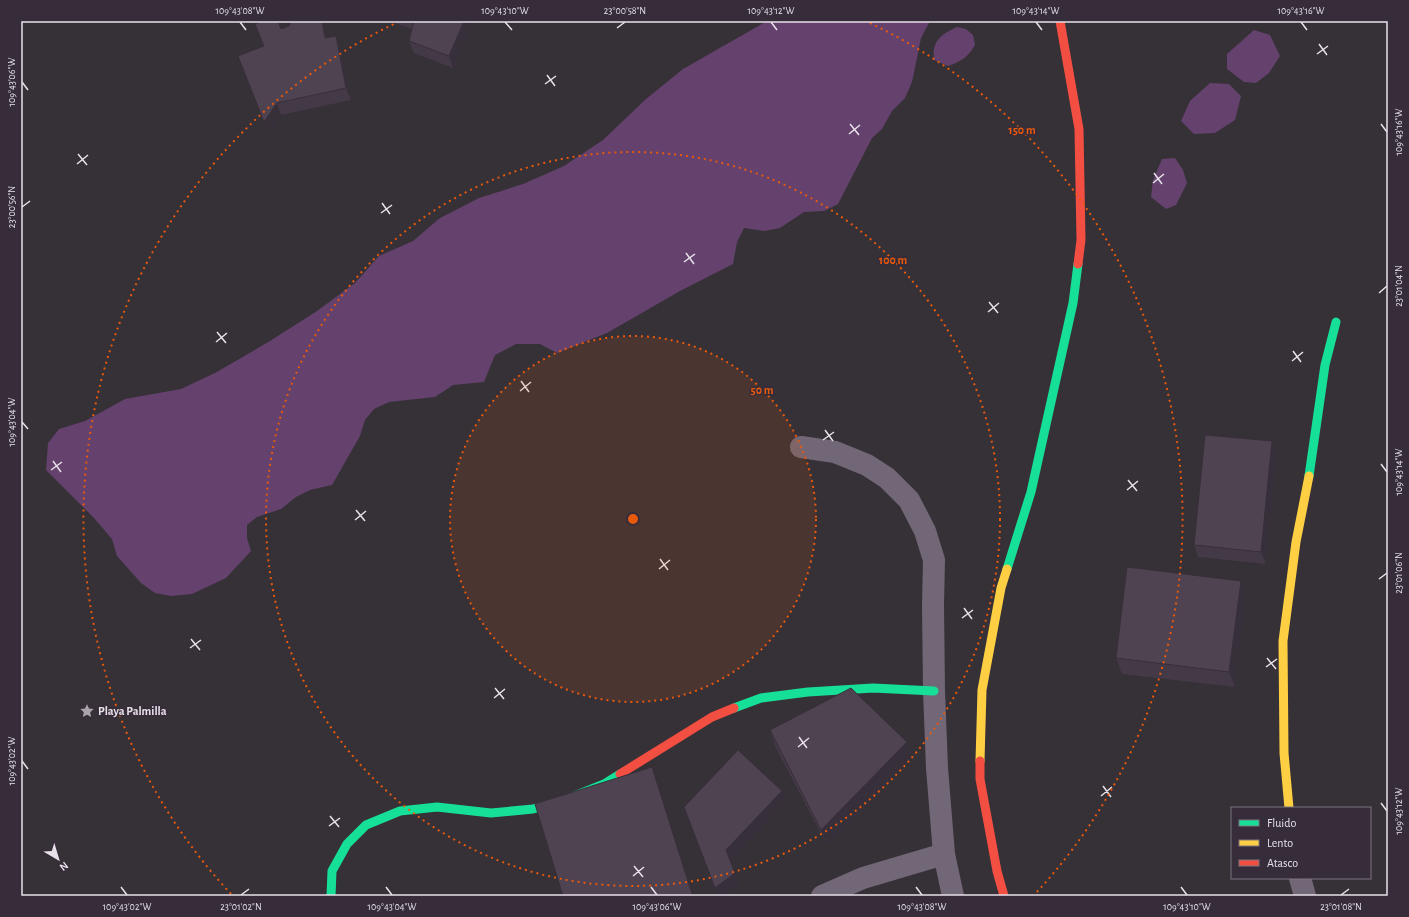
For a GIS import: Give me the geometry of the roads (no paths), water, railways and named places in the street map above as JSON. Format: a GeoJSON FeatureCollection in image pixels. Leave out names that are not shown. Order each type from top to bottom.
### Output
{"type":"FeatureCollection","features":[{"type":"Feature","properties":{"kind":"street"},"geometry":{"type":"LineString","coordinates":[[1004,896],[997,871],[980,779],[982,690],[1001,588],[1032,492],[1055,388],[1072,303],[1081,240],[1079,129],[1064,34],[1060,21]]}},
{"type":"Feature","properties":{"kind":"street"},"geometry":{"type":"LineString","coordinates":[[1289,807],[1284,753],[1283,641],[1296,542],[1313,453],[1325,365],[1336,322]]}},
{"type":"Feature","properties":{"kind":"street"},"geometry":{"type":"LineString","coordinates":[[801,447],[835,452],[867,465],[887,478],[909,500],[925,531],[934,560],[934,691],[937,768],[944,854],[953,896]]}},
{"type":"Feature","properties":{"kind":"street"},"geometry":{"type":"LineString","coordinates":[[331,896],[332,871],[347,844],[366,826],[400,811],[437,807],[491,813],[533,810],[567,799],[604,784],[712,717],[761,698],[808,692],[873,688],[934,691]]}},
{"type":"Feature","properties":{"kind":"street"},"geometry":{"type":"LineString","coordinates":[[822,896],[863,878],[944,854]]}},
{"type":"Feature","properties":{"kind":"street"},"geometry":{"type":"LineString","coordinates":[[1300,879],[1305,896]]}},
{"type":"Feature","properties":{"kind":"place","name":"Playa Palmilla"},"geometry":{"type":"Point","coordinates":[87,711]}}]}
